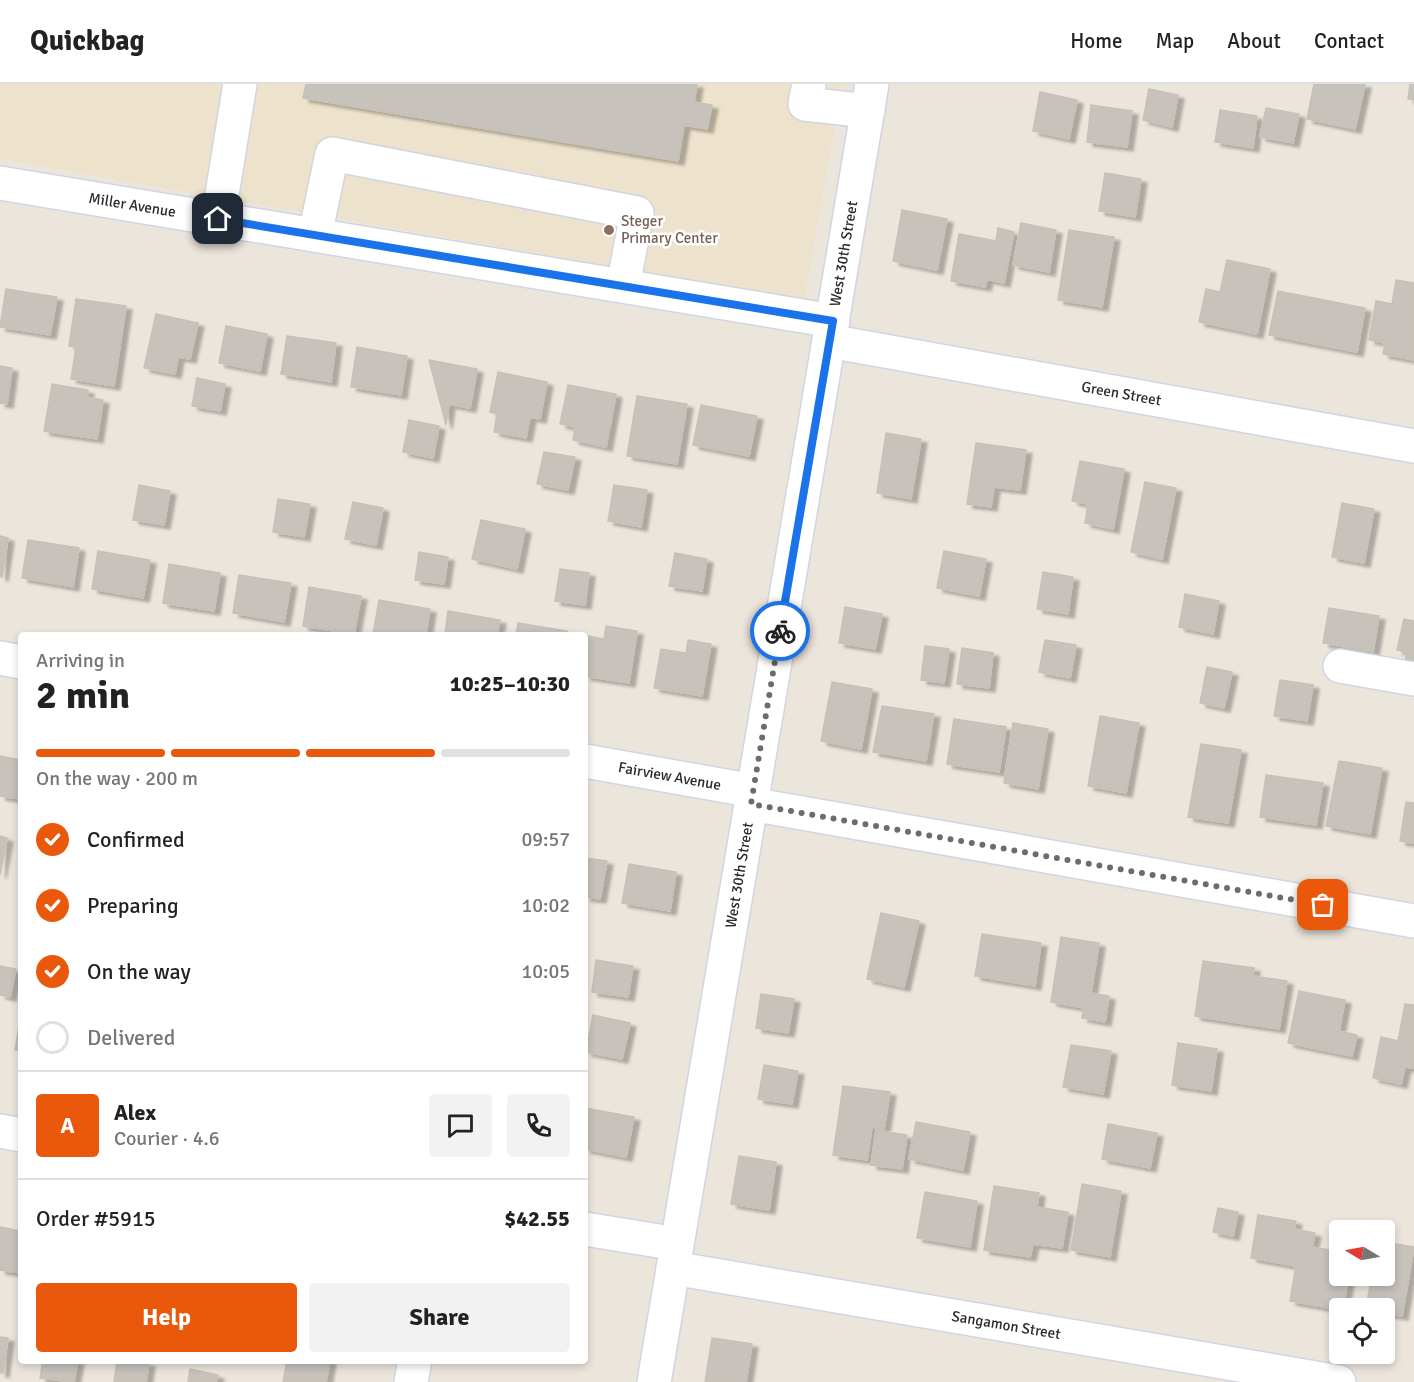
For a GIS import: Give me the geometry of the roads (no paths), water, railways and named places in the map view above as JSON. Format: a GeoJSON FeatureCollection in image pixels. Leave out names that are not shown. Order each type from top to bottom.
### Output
{"type":"FeatureCollection","features":[{"type":"Feature","properties":{"kind":"street"},"geometry":{"type":"LineString","coordinates":[[218,219],[240,84]]}},
{"type":"Feature","properties":{"kind":"street"},"geometry":{"type":"LineString","coordinates":[[809,84],[805,104],[870,98]]}},
{"type":"Feature","properties":{"kind":"street","name":"West 30th Street"},"geometry":{"type":"LineString","coordinates":[[654,1382],[870,98]]}},
{"type":"Feature","properties":{"kind":"street"},"geometry":{"type":"LineString","coordinates":[[315,235],[332,154],[637,213],[623,286]]}},
{"type":"Feature","properties":{"kind":"street","name":"Miller Avenue"},"geometry":{"type":"LineString","coordinates":[[0,183],[623,286],[831,331]]}},
{"type":"Feature","properties":{"kind":"street","name":"Green Street"},"geometry":{"type":"LineString","coordinates":[[831,331],[1414,446]]}},
{"type":"Feature","properties":{"kind":"street"},"geometry":{"type":"LineString","coordinates":[[0,658],[18,661]]}},
{"type":"Feature","properties":{"kind":"street"},"geometry":{"type":"LineString","coordinates":[[1340,666],[1414,679]]}},
{"type":"Feature","properties":{"kind":"street","name":"Fairview Avenue"},"geometry":{"type":"LineString","coordinates":[[588,762],[752,797],[1414,921]]}},
{"type":"Feature","properties":{"kind":"street"},"geometry":{"type":"LineString","coordinates":[[0,1131],[18,1134]]}},
{"type":"Feature","properties":{"kind":"street","name":"Sangamon Street"},"geometry":{"type":"LineString","coordinates":[[588,1230],[675,1256],[1339,1382]]}},
{"type":"Feature","properties":{"kind":"street"},"geometry":{"type":"LineString","coordinates":[[411,1382],[414,1364]]}},
{"type":"Feature","properties":{"kind":"place","name":"Steger Primary Center"},"geometry":{"type":"Point","coordinates":[609,230]}}]}
